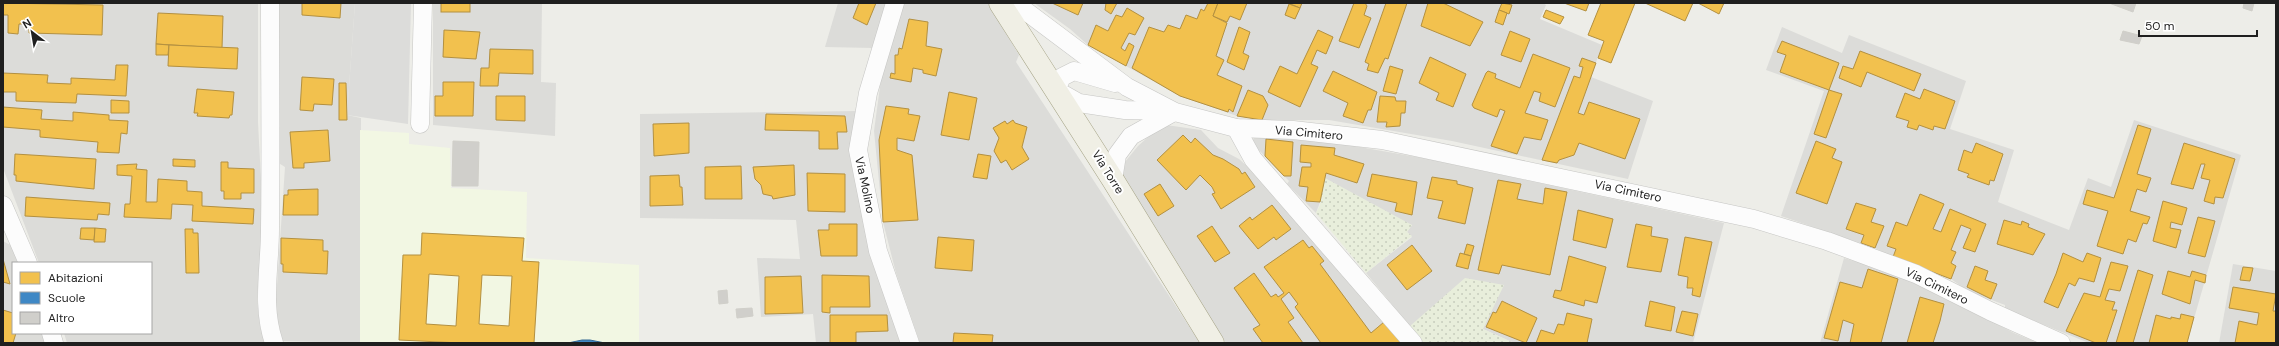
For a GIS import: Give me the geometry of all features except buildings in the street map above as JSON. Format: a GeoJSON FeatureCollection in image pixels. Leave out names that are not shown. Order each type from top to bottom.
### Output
{"type":"FeatureCollection","features":[{"type":"Feature","properties":{"kind":"main road","name":"Via Torre"},"geometry":{"type":"LineString","coordinates":[[1000,3],[1113,180],[1213,343]]}},
{"type":"Feature","properties":{"kind":"street"},"geometry":{"type":"LineString","coordinates":[[270,3],[270,231],[266,302],[268,325],[274,343]]}},
{"type":"Feature","properties":{"kind":"street"},"geometry":{"type":"LineString","coordinates":[[420,124],[423,3]]}},
{"type":"Feature","properties":{"kind":"street","name":"Via Molino"},"geometry":{"type":"LineString","coordinates":[[895,3],[868,93],[858,150],[878,251],[910,343]]}},
{"type":"Feature","properties":{"kind":"street","name":"Via Cimitero"},"geometry":{"type":"LineString","coordinates":[[1015,3],[1127,87],[1175,112]]}},
{"type":"Feature","properties":{"kind":"street","name":"Via Cimitero"},"geometry":{"type":"LineString","coordinates":[[1127,87],[1074,72],[1062,77],[1056,90],[1080,102],[1125,110],[1175,112],[1236,128],[1293,130],[1382,140],[1754,219],[1827,241],[1916,274],[1990,312],[2061,343]]}},
{"type":"Feature","properties":{"kind":"street"},"geometry":{"type":"LineString","coordinates":[[1113,180],[1116,155],[1131,136],[1175,112]]}},
{"type":"Feature","properties":{"kind":"street"},"geometry":{"type":"LineString","coordinates":[[1236,128],[1253,159],[1413,343]]}},
{"type":"Feature","properties":{"kind":"street"},"geometry":{"type":"LineString","coordinates":[[3,205],[25,256]]}},
{"type":"Feature","properties":{"kind":"street"},"geometry":{"type":"LineString","coordinates":[[3,234],[10,237],[25,256]]}},
{"type":"Feature","properties":{"kind":"shaded area"},"geometry":{"type":"Polygon","coordinates":[[[3,3],[258,3],[258,122],[263,219],[257,300],[260,327],[266,343],[67,343],[64,334],[152,334],[152,262],[39,262],[3,168],[3,3]]]}},
{"type":"Feature","properties":{"kind":"shaded area"},"geometry":{"type":"Polygon","coordinates":[[[278,3],[355,3],[347,115],[361,118],[360,343],[282,341],[275,315],[285,167],[277,162],[277,128],[280,127],[277,81],[278,3]]]}},
{"type":"Feature","properties":{"kind":"shaded area"},"geometry":{"type":"Polygon","coordinates":[[[355,3],[411,3],[408,124],[347,115],[355,3]]]}},
{"type":"Feature","properties":{"kind":"shaded area"},"geometry":{"type":"Polygon","coordinates":[[[433,3],[542,3],[541,82],[556,83],[555,136],[433,125],[433,3]]]}},
{"type":"Feature","properties":{"kind":"shaded area"},"geometry":{"type":"Polygon","coordinates":[[[838,3],[890,3],[873,48],[825,47],[838,3]]]}},
{"type":"Feature","properties":{"kind":"shaded area"},"geometry":{"type":"Polygon","coordinates":[[[903,3],[988,3],[1019,55],[1016,62],[1200,343],[920,343],[896,273],[883,222],[874,131],[882,72],[903,3]]]}},
{"type":"Feature","properties":{"kind":"shaded area"},"geometry":{"type":"Polygon","coordinates":[[[1034,3],[1543,3],[1546,5],[1540,19],[1602,45],[1591,77],[1653,101],[1628,179],[1452,141],[1329,120],[1262,120],[1237,116],[1180,96],[1088,45],[1070,29],[1034,3]]]}},
{"type":"Feature","properties":{"kind":"shaded area"},"geometry":{"type":"Polygon","coordinates":[[[1782,27],[1842,53],[1849,35],[1966,81],[1950,129],[2014,150],[1998,202],[2069,230],[2088,178],[2111,187],[2134,120],[2241,155],[2187,343],[2089,343],[2005,309],[2005,305],[1968,291],[1951,279],[1893,257],[1875,248],[1781,216],[1824,91],[1766,70],[1782,27]]]}},
{"type":"Feature","properties":{"kind":"shaded area"},"geometry":{"type":"Polygon","coordinates":[[[858,111],[901,343],[816,343],[813,314],[761,317],[757,258],[800,259],[796,220],[640,218],[640,114],[858,111]]]}},
{"type":"Feature","properties":{"kind":"shaded area"},"geometry":{"type":"Polygon","coordinates":[[[1166,125],[1201,130],[1218,148],[1239,159],[1281,197],[1406,343],[1226,343],[1120,175],[1120,168],[1138,146],[1158,128],[1166,125]]]}},
{"type":"Feature","properties":{"kind":"shaded area"},"geometry":{"type":"Polygon","coordinates":[[[360,130],[409,133],[409,144],[450,148],[451,188],[527,192],[526,258],[639,265],[639,343],[360,343],[360,130]]]}},
{"type":"Feature","properties":{"kind":"shaded area"},"geometry":{"type":"Polygon","coordinates":[[[1254,137],[1331,142],[1428,159],[1724,223],[1693,343],[1514,343],[1483,329],[1410,326],[1366,273],[1412,237],[1407,232],[1412,225],[1320,202],[1316,213],[1287,184],[1289,181],[1252,143],[1254,137]]]}},
{"type":"Feature","properties":{"kind":"shaded area"},"geometry":{"type":"Polygon","coordinates":[[[1325,178],[1412,225],[1407,232],[1412,236],[1366,273],[1316,213],[1320,205],[1325,178]]]}},
{"type":"Feature","properties":{"kind":"shaded area"},"geometry":{"type":"Polygon","coordinates":[[[3,241],[14,247],[20,262],[12,262],[12,334],[43,334],[46,343],[3,343],[3,241]]]}},
{"type":"Feature","properties":{"kind":"shaded area"},"geometry":{"type":"Polygon","coordinates":[[[1844,258],[1906,277],[2014,333],[2038,343],[1820,343],[1844,258]]]}},
{"type":"Feature","properties":{"kind":"shaded area"},"geometry":{"type":"Polygon","coordinates":[[[2233,264],[2276,271],[2276,343],[2219,343],[2233,264]]]}},
{"type":"Feature","properties":{"kind":"shaded area"},"geometry":{"type":"Polygon","coordinates":[[[1465,278],[1504,285],[1483,329],[1514,343],[1424,343],[1410,326],[1465,278]]]}}]}
